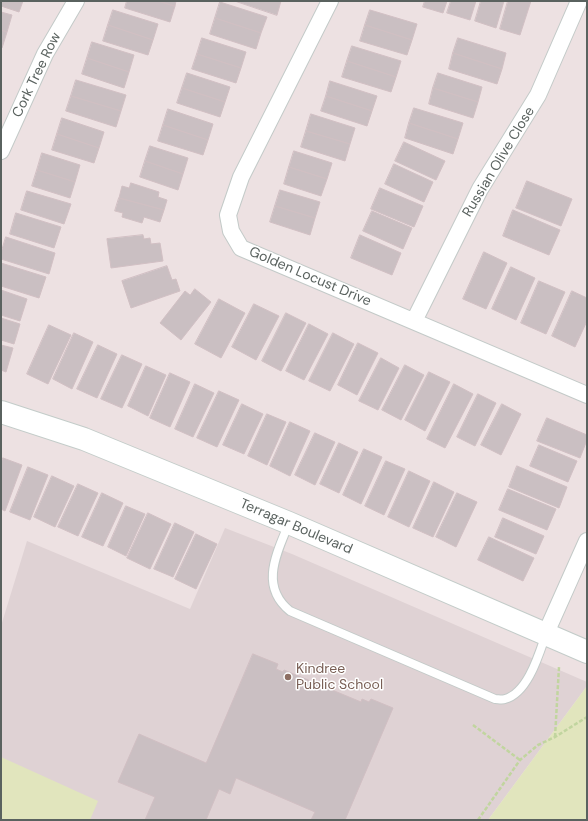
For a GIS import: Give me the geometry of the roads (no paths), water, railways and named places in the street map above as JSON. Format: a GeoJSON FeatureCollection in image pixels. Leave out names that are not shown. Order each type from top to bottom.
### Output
{"type":"FeatureCollection","features":[{"type":"Feature","properties":{"kind":"street","name":"Cork Tree Row"},"geometry":{"type":"LineString","coordinates":[[1,151],[45,54],[76,1]]}},
{"type":"Feature","properties":{"kind":"street","name":"Golden Locust Drive"},"geometry":{"type":"LineString","coordinates":[[330,1],[241,177],[228,215],[231,231],[241,248],[587,395]]}},
{"type":"Feature","properties":{"kind":"street","name":"Russian Olive Close"},"geometry":{"type":"LineString","coordinates":[[414,321],[480,189],[538,95],[579,1]]}},
{"type":"Feature","properties":{"kind":"street","name":"Terragar Boulevard"},"geometry":{"type":"LineString","coordinates":[[1,412],[84,439],[289,523],[587,652]]}},
{"type":"Feature","properties":{"kind":"street"},"geometry":{"type":"LineString","coordinates":[[546,634],[587,541]]}},
{"type":"Feature","properties":{"kind":"lane"},"geometry":{"type":"LineString","coordinates":[[289,523],[276,554],[272,578],[274,589],[284,606],[290,611],[495,699],[505,699],[522,687],[536,662],[546,634]]}},
{"type":"Feature","properties":{"kind":"place","name":"Kindree Public School"},"geometry":{"type":"Point","coordinates":[288,677]}}]}
